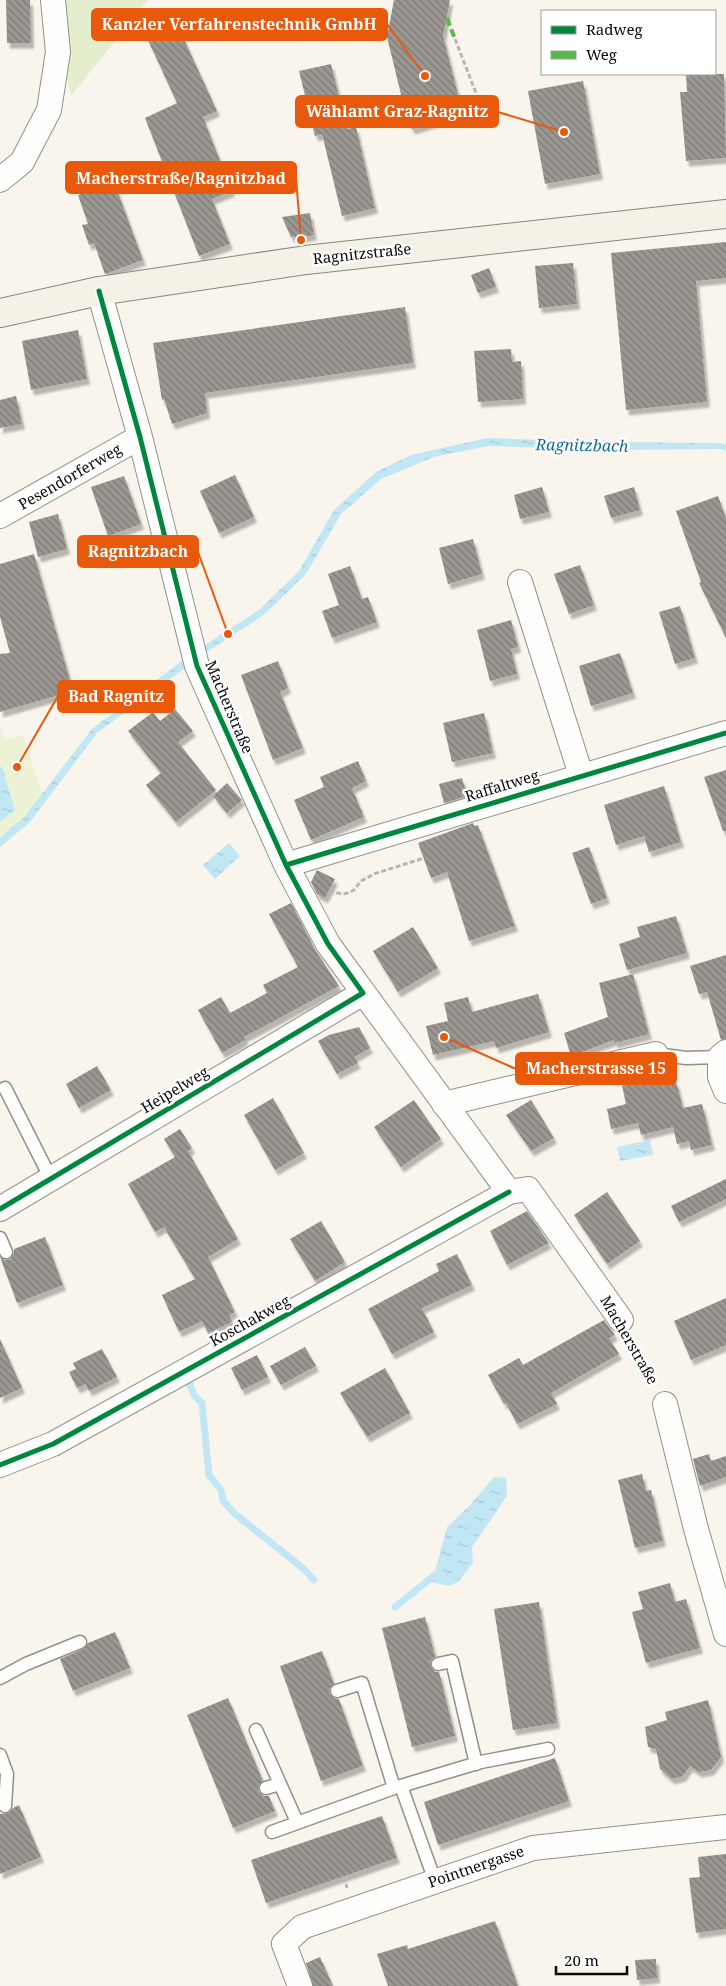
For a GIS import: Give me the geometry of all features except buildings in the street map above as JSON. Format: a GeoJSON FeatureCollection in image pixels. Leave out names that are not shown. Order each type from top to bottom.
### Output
{"type":"FeatureCollection","features":[{"type":"Feature","properties":{"kind":"main road","name":"Ragnitzstraße"},"geometry":{"type":"LineString","coordinates":[[0,313],[98,292],[306,260],[726,214]]}},
{"type":"Feature","properties":{"kind":"street"},"geometry":{"type":"LineString","coordinates":[[0,180],[22,162],[49,110],[58,52],[52,0]]}},
{"type":"Feature","properties":{"kind":"street","name":"Macherstraße"},"geometry":{"type":"LineString","coordinates":[[98,292],[140,437],[197,666],[286,865],[328,944],[444,1104],[509,1192],[528,1189],[621,1320]]}},
{"type":"Feature","properties":{"kind":"street","name":"Pesendorferweg"},"geometry":{"type":"LineString","coordinates":[[0,516],[140,437]]}},
{"type":"Feature","properties":{"kind":"street"},"geometry":{"type":"LineString","coordinates":[[520,582],[581,776]]}},
{"type":"Feature","properties":{"kind":"street","name":"Raffaltweg"},"geometry":{"type":"LineString","coordinates":[[286,865],[726,733]]}},
{"type":"Feature","properties":{"kind":"street","name":"Heipelweg"},"geometry":{"type":"LineString","coordinates":[[0,1209],[363,993]]}},
{"type":"Feature","properties":{"kind":"street"},"geometry":{"type":"LineString","coordinates":[[444,1104],[656,1054]]}},
{"type":"Feature","properties":{"kind":"street"},"geometry":{"type":"LineString","coordinates":[[723,1054],[720,1077],[726,1091]]}},
{"type":"Feature","properties":{"kind":"street","name":"Koschakweg"},"geometry":{"type":"LineString","coordinates":[[0,1466],[53,1444],[509,1192]]}},
{"type":"Feature","properties":{"kind":"street"},"geometry":{"type":"LineString","coordinates":[[665,1404],[696,1529],[726,1634]]}},
{"type":"Feature","properties":{"kind":"street","name":"Pointnergasse"},"geometry":{"type":"LineString","coordinates":[[300,1986],[284,1944],[302,1927],[533,1848],[726,1827]]}},
{"type":"Feature","properties":{"kind":"lane"},"geometry":{"type":"LineString","coordinates":[[656,1054],[686,1058],[723,1054]]}},
{"type":"Feature","properties":{"kind":"lane"},"geometry":{"type":"LineString","coordinates":[[5,1088],[51,1179]]}},
{"type":"Feature","properties":{"kind":"lane"},"geometry":{"type":"LineString","coordinates":[[0,1238],[6,1252]]}},
{"type":"Feature","properties":{"kind":"lane"},"geometry":{"type":"LineString","coordinates":[[0,1678],[26,1664],[80,1642]]}},
{"type":"Feature","properties":{"kind":"lane"},"geometry":{"type":"LineString","coordinates":[[438,1664],[452,1661],[457,1711],[476,1764]]}},
{"type":"Feature","properties":{"kind":"lane"},"geometry":{"type":"LineString","coordinates":[[337,1691],[362,1683],[398,1787],[435,1881]]}},
{"type":"Feature","properties":{"kind":"lane"},"geometry":{"type":"LineString","coordinates":[[256,1730],[297,1822]]}},
{"type":"Feature","properties":{"kind":"lane"},"geometry":{"type":"LineString","coordinates":[[272,1832],[398,1787],[476,1764],[548,1749]]}},
{"type":"Feature","properties":{"kind":"lane"},"geometry":{"type":"LineString","coordinates":[[0,1755],[7,1774],[5,1806]]}},
{"type":"Feature","properties":{"kind":"lane"},"geometry":{"type":"LineString","coordinates":[[266,1788],[280,1784]]}},
{"type":"Feature","properties":{"kind":"path"},"geometry":{"type":"LineString","coordinates":[[455,38],[478,98]]}},
{"type":"Feature","properties":{"kind":"path"},"geometry":{"type":"LineString","coordinates":[[329,891],[342,894],[348,893],[354,890],[361,881],[374,874],[424,858]]}},
{"type":"Feature","properties":{"kind":"green space"},"geometry":{"type":"Polygon","coordinates":[[[48,0],[148,0],[71,96],[48,0]]]}},
{"type":"Feature","properties":{"kind":"green space"},"geometry":{"type":"Polygon","coordinates":[[[0,726],[4,740],[23,735],[42,794],[25,816],[0,838],[0,726]]]}},
{"type":"Feature","properties":{"kind":"water","name":"Ragnitzbach"},"geometry":{"type":"Polygon","coordinates":[[[487,438],[602,442],[721,443],[726,445],[726,451],[721,449],[603,450],[488,446],[434,457],[381,479],[341,514],[306,574],[265,614],[204,654],[97,733],[30,822],[0,847],[0,838],[25,816],[92,729],[187,657],[260,609],[299,571],[334,510],[376,472],[411,455],[487,438]]]}},
{"type":"Feature","properties":{"kind":"water"},"geometry":{"type":"Polygon","coordinates":[[[2,766],[15,810],[0,822],[0,768],[2,766]]]}},
{"type":"Feature","properties":{"kind":"water"},"geometry":{"type":"Polygon","coordinates":[[[229,843],[240,856],[215,879],[203,865],[229,843]]]}},
{"type":"Feature","properties":{"kind":"water"},"geometry":{"type":"Polygon","coordinates":[[[650,1140],[653,1155],[620,1161],[617,1147],[650,1140]]]}},
{"type":"Feature","properties":{"kind":"water"},"geometry":{"type":"Polygon","coordinates":[[[494,1477],[506,1478],[507,1496],[472,1547],[473,1563],[458,1582],[448,1586],[432,1582],[447,1527],[470,1505],[494,1477]]]}},
{"type":"Feature","properties":{"kind":"waterway"},"geometry":{"type":"LineString","coordinates":[[189,1382],[194,1395],[202,1403],[209,1475],[221,1490],[223,1501],[235,1514],[304,1569],[314,1580]]}},
{"type":"Feature","properties":{"kind":"waterway"},"geometry":{"type":"LineString","coordinates":[[395,1607],[440,1571]]}},
{"type":"Feature","properties":{"kind":"marked path"},"geometry":{"type":"LineString","coordinates":[[447,18],[455,39]]}},
{"type":"Feature","properties":{"kind":"cycle path"},"geometry":{"type":"LineString","coordinates":[[0,1209],[363,993],[328,944],[286,865],[197,666],[140,437],[99,291]]}},
{"type":"Feature","properties":{"kind":"cycle path"},"geometry":{"type":"LineString","coordinates":[[286,865],[726,733]]}},
{"type":"Feature","properties":{"kind":"cycle path"},"geometry":{"type":"LineString","coordinates":[[0,1465],[53,1444],[509,1192]]}},
{"type":"Feature","properties":{"kind":"place","name":"Kanzler Verfahrenstechnik GmbH"},"geometry":{"type":"Point","coordinates":[425,76]}},
{"type":"Feature","properties":{"kind":"place","name":"Wählamt Graz-Ragnitz"},"geometry":{"type":"Point","coordinates":[564,132]}},
{"type":"Feature","properties":{"kind":"place","name":"Macherstraße/Ragnitzbad"},"geometry":{"type":"Point","coordinates":[301,240]}},
{"type":"Feature","properties":{"kind":"place","name":"Ragnitzbach"},"geometry":{"type":"Point","coordinates":[228,634]}},
{"type":"Feature","properties":{"kind":"place","name":"Bad Ragnitz"},"geometry":{"type":"Point","coordinates":[17,767]}},
{"type":"Feature","properties":{"kind":"place","name":"Macherstrasse 15"},"geometry":{"type":"Point","coordinates":[444,1037]}}]}
